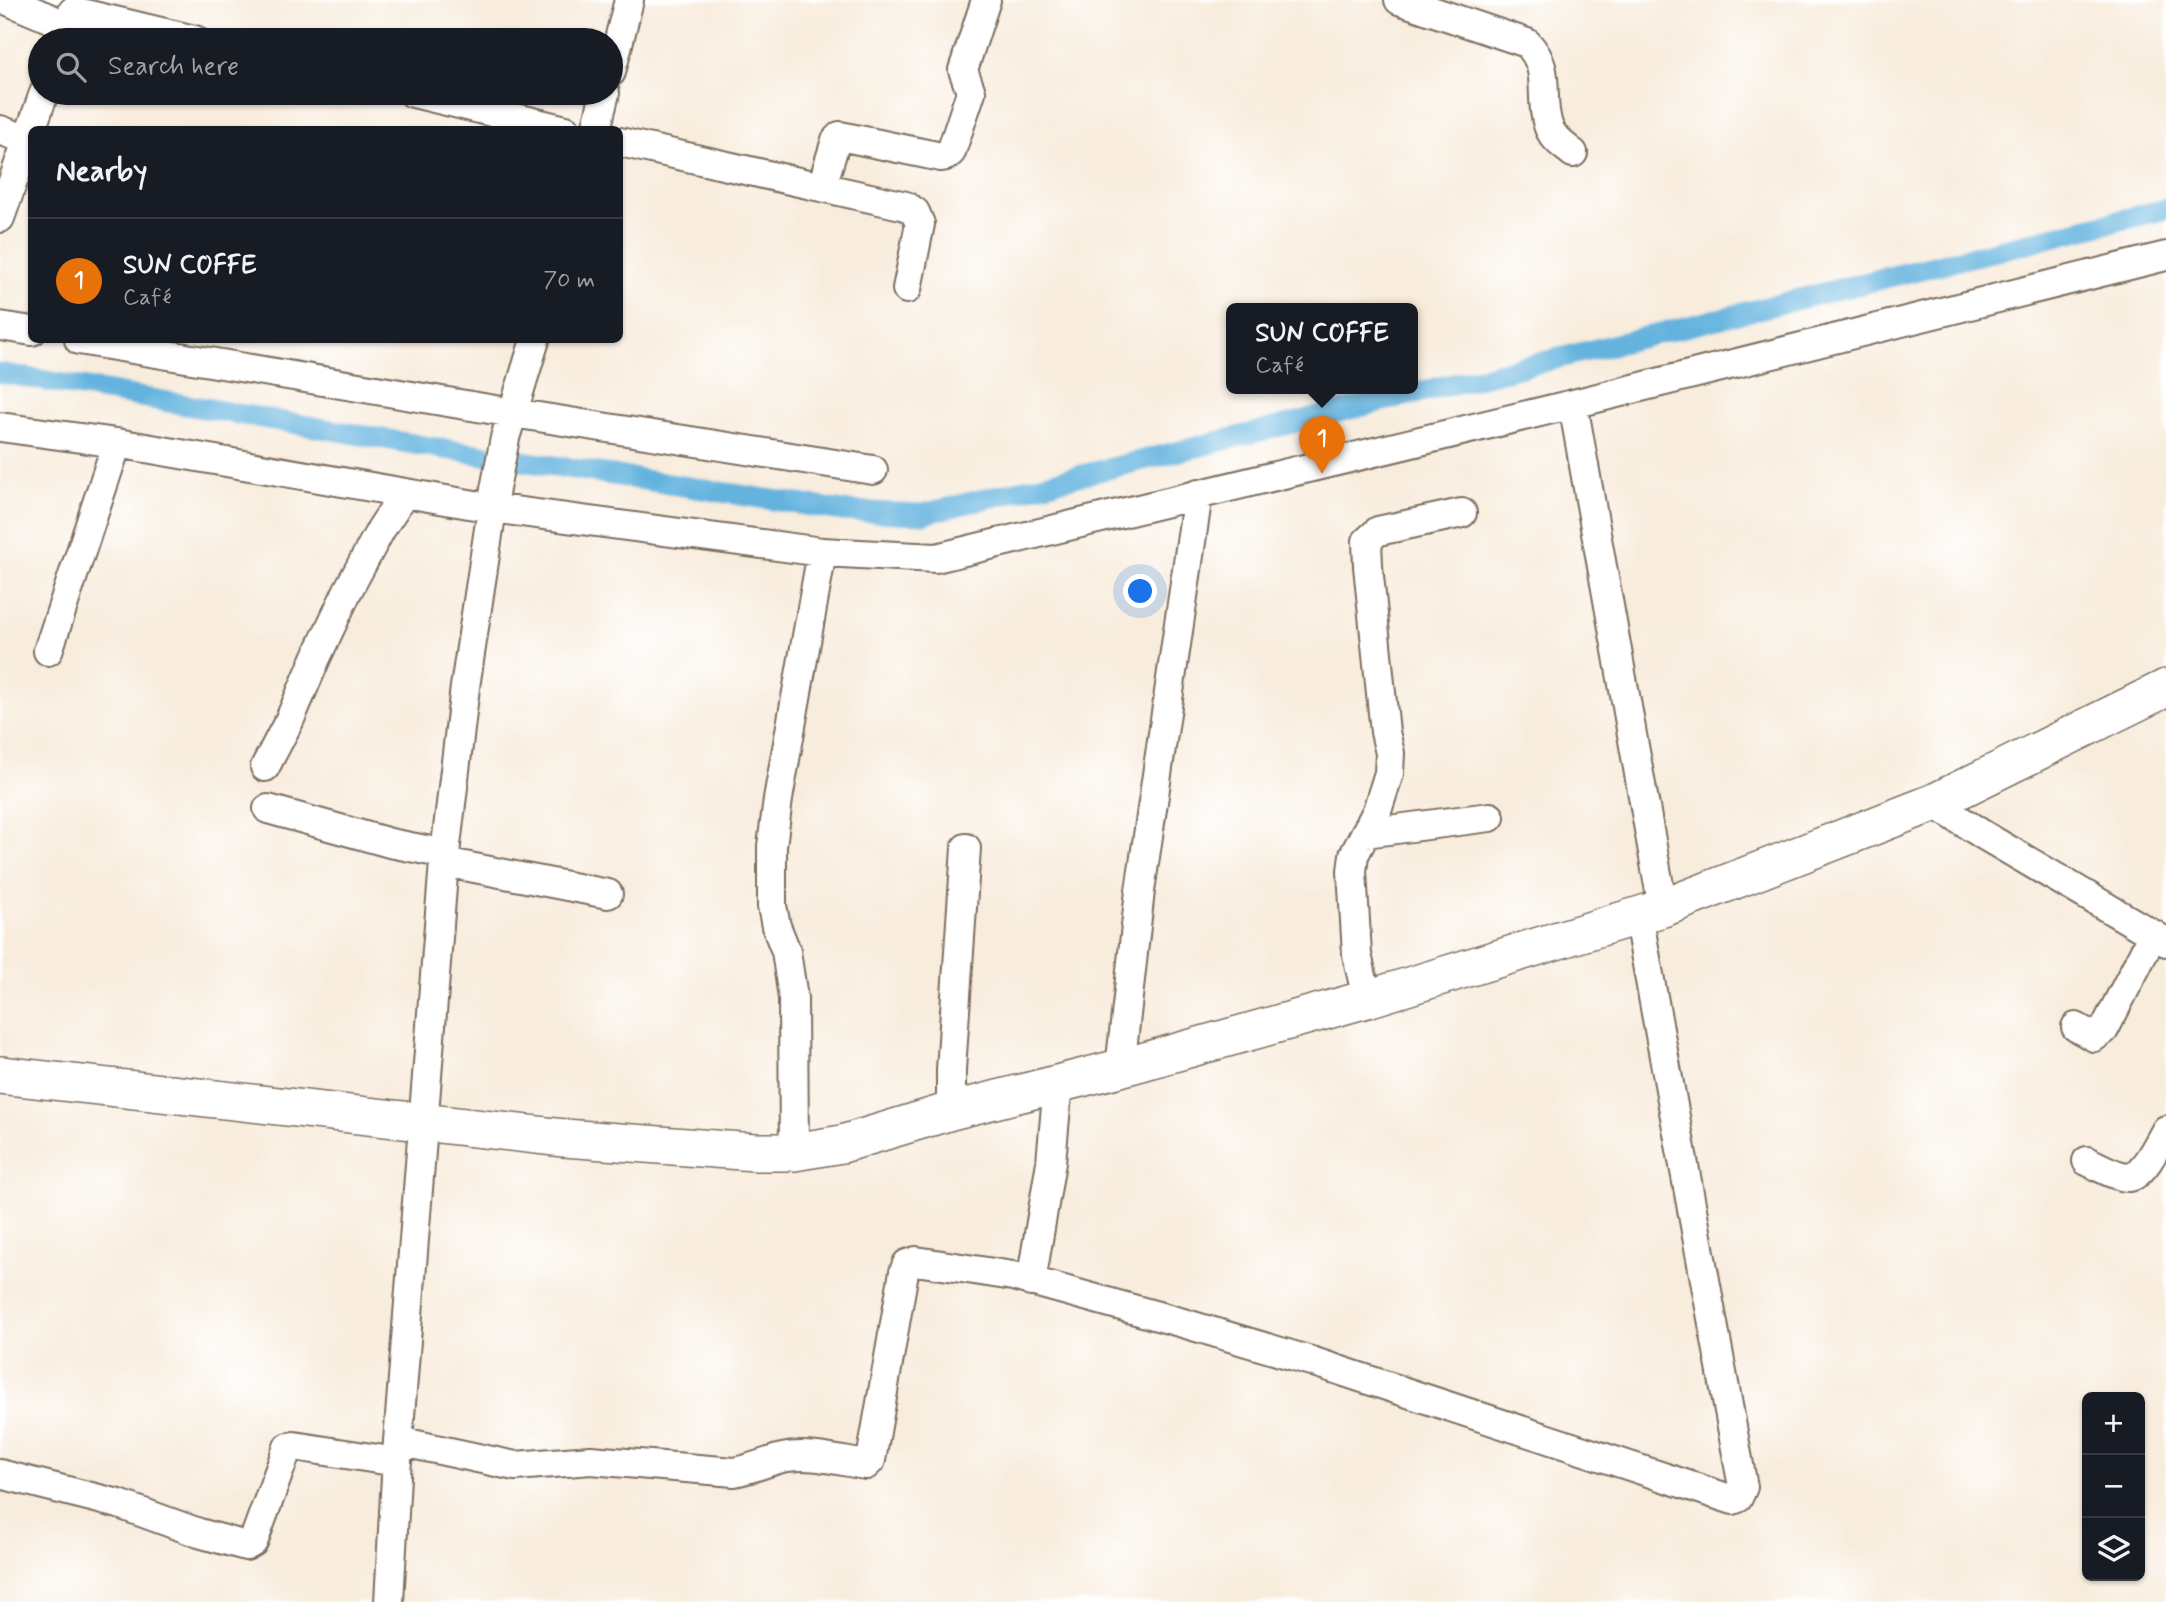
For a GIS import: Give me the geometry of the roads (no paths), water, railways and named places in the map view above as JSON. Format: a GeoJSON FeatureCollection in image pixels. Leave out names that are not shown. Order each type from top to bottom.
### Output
{"type":"FeatureCollection","features":[{"type":"Feature","properties":{"kind":"main road"},"geometry":{"type":"LineString","coordinates":[[1,1081],[564,1138],[755,1152],[794,1152],[842,1144],[951,1111],[1120,1068],[1367,999],[1651,912],[1933,803],[2166,688]]}},
{"type":"Feature","properties":{"kind":"street"},"geometry":{"type":"LineString","coordinates":[[6,0],[70,19],[124,28]]}},
{"type":"Feature","properties":{"kind":"street"},"geometry":{"type":"LineString","coordinates":[[622,28],[629,0]]}},
{"type":"Feature","properties":{"kind":"street"},"geometry":{"type":"LineString","coordinates":[[822,186],[836,140],[840,136],[941,157],[951,152],[971,92],[963,70],[986,0]]}},
{"type":"Feature","properties":{"kind":"street"},"geometry":{"type":"LineString","coordinates":[[1399,0],[1527,43],[1536,52],[1544,69],[1548,126],[1558,141],[1573,153]]}},
{"type":"Feature","properties":{"kind":"street"},"geometry":{"type":"LineString","coordinates":[[32,126],[40,105]]}},
{"type":"Feature","properties":{"kind":"street"},"geometry":{"type":"LineString","coordinates":[[463,105],[549,126]]}},
{"type":"Feature","properties":{"kind":"street"},"geometry":{"type":"LineString","coordinates":[[597,126],[602,105]]}},
{"type":"Feature","properties":{"kind":"street"},"geometry":{"type":"LineString","coordinates":[[0,130],[27,140],[0,218]]}},
{"type":"Feature","properties":{"kind":"street"},"geometry":{"type":"LineString","coordinates":[[623,143],[906,206],[915,212],[920,224],[907,289]]}},
{"type":"Feature","properties":{"kind":"street"},"geometry":{"type":"LineString","coordinates":[[0,428],[117,443],[404,494],[493,499],[822,552],[936,558],[1573,404],[2166,256]]}},
{"type":"Feature","properties":{"kind":"street"},"geometry":{"type":"LineString","coordinates":[[0,326],[28,330]]}},
{"type":"Feature","properties":{"kind":"street"},"geometry":{"type":"LineString","coordinates":[[94,343],[509,426],[873,470]]}},
{"type":"Feature","properties":{"kind":"street"},"geometry":{"type":"LineString","coordinates":[[389,1602],[398,1452],[445,858],[463,699],[493,499],[509,426],[534,343]]}},
{"type":"Feature","properties":{"kind":"street"},"geometry":{"type":"LineString","coordinates":[[0,1474],[119,1504],[210,1537],[246,1546],[255,1537],[288,1447],[294,1446],[398,1452],[516,1466],[591,1460],[734,1472],[796,1457],[866,1465],[871,1460],[904,1272],[908,1264],[915,1261],[1013,1276],[1311,1361],[1726,1499],[1738,1498],[1742,1488],[1573,404]]}},
{"type":"Feature","properties":{"kind":"street"},"geometry":{"type":"LineString","coordinates":[[48,651],[117,443]]}},
{"type":"Feature","properties":{"kind":"street"},"geometry":{"type":"LineString","coordinates":[[265,767],[290,719],[348,590],[404,494]]}},
{"type":"Feature","properties":{"kind":"street"},"geometry":{"type":"LineString","coordinates":[[1120,1068],[1140,891],[1198,494]]}},
{"type":"Feature","properties":{"kind":"street"},"geometry":{"type":"LineString","coordinates":[[1367,999],[1357,954],[1352,871],[1354,855],[1383,795],[1389,773],[1390,753],[1385,732],[1367,566],[1367,541],[1378,531],[1462,513]]}},
{"type":"Feature","properties":{"kind":"street"},"geometry":{"type":"LineString","coordinates":[[794,1152],[793,998],[786,951],[776,926],[772,906],[772,846],[822,552]]}},
{"type":"Feature","properties":{"kind":"street"},"geometry":{"type":"LineString","coordinates":[[1933,803],[1984,836],[2159,938],[2104,1030],[2094,1037],[2076,1027]]}},
{"type":"Feature","properties":{"kind":"street"},"geometry":{"type":"LineString","coordinates":[[268,809],[445,858],[608,894]]}},
{"type":"Feature","properties":{"kind":"street"},"geometry":{"type":"LineString","coordinates":[[1366,833],[1490,817]]}},
{"type":"Feature","properties":{"kind":"street"},"geometry":{"type":"LineString","coordinates":[[951,1111],[951,1070],[966,848]]}},
{"type":"Feature","properties":{"kind":"street"},"geometry":{"type":"LineString","coordinates":[[1031,1282],[1051,1162],[1059,1084]]}},
{"type":"Feature","properties":{"kind":"street"},"geometry":{"type":"LineString","coordinates":[[2087,1161],[2128,1177],[2136,1174],[2153,1153],[2166,1130]]}},
{"type":"Feature","properties":{"kind":"waterway"},"geometry":{"type":"LineString","coordinates":[[1418,393],[2166,209]]}},
{"type":"Feature","properties":{"kind":"waterway"},"geometry":{"type":"LineString","coordinates":[[0,373],[419,445],[844,511],[923,514],[1412,394]]}},
{"type":"Feature","properties":{"kind":"place","name":"SUN COFFE"},"geometry":{"type":"Point","coordinates":[1322,474]}}]}
